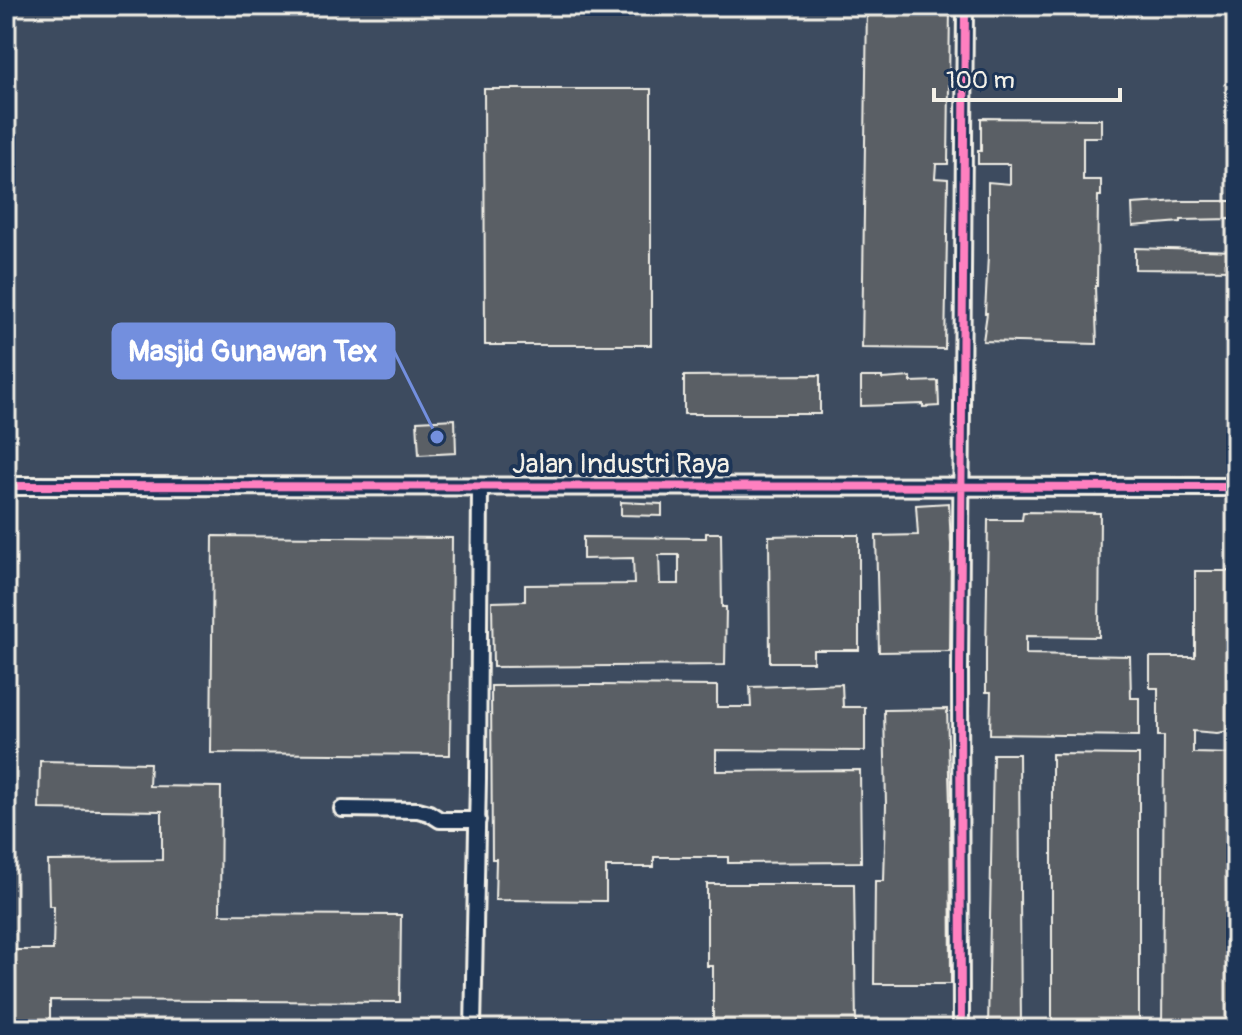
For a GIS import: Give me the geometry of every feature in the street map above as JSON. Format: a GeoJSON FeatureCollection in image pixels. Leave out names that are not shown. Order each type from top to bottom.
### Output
{"type":"FeatureCollection","features":[{"type":"Feature","properties":{"kind":"street"},"geometry":{"type":"LineString","coordinates":[[961,1029],[965,6]]}},
{"type":"Feature","properties":{"kind":"street","name":"Jalan Industri Raya"},"geometry":{"type":"LineString","coordinates":[[6,486],[1236,487]]}},
{"type":"Feature","properties":{"kind":"street"},"geometry":{"type":"LineString","coordinates":[[473,1029],[480,486]]}},
{"type":"Feature","properties":{"kind":"street"},"geometry":{"type":"LineString","coordinates":[[342,809],[418,810],[440,820],[478,820]]}},
{"type":"Feature","properties":{"kind":"shaded area"},"geometry":{"type":"Polygon","coordinates":[[[6,6],[1236,6],[1236,1029],[6,1029],[6,6]]]}},
{"type":"Feature","properties":{"kind":"building"},"geometry":{"type":"Polygon","coordinates":[[[867,6],[950,6],[948,164],[936,164],[935,178],[948,179],[945,349],[862,348],[867,6]]]}},
{"type":"Feature","properties":{"kind":"building"},"geometry":{"type":"Polygon","coordinates":[[[484,89],[651,89],[651,345],[485,345],[484,89]]]}},
{"type":"Feature","properties":{"kind":"building"},"geometry":{"type":"Polygon","coordinates":[[[981,118],[1101,119],[1101,137],[1083,137],[1083,180],[1101,180],[1095,286],[1097,344],[983,341],[987,313],[988,182],[1010,184],[1010,164],[978,164],[981,118]]]}},
{"type":"Feature","properties":{"kind":"building"},"geometry":{"type":"Polygon","coordinates":[[[1233,201],[1234,219],[1181,220],[1133,226],[1132,204],[1233,201]]]}},
{"type":"Feature","properties":{"kind":"building"},"geometry":{"type":"Polygon","coordinates":[[[1135,248],[1236,251],[1236,270],[1135,269],[1135,248]]]}},
{"type":"Feature","properties":{"kind":"building"},"geometry":{"type":"Polygon","coordinates":[[[820,375],[820,414],[684,414],[684,376],[820,375]]]}},
{"type":"Feature","properties":{"kind":"building"},"geometry":{"type":"Polygon","coordinates":[[[861,377],[911,377],[911,382],[938,381],[939,406],[861,406],[861,377]]]}},
{"type":"Feature","properties":{"kind":"building"},"geometry":{"type":"Polygon","coordinates":[[[455,419],[456,453],[419,455],[417,421],[455,419]]]}},
{"type":"Feature","properties":{"kind":"building"},"geometry":{"type":"Polygon","coordinates":[[[621,502],[662,504],[662,516],[621,515],[621,502]]]}},
{"type":"Feature","properties":{"kind":"building"},"geometry":{"type":"Polygon","coordinates":[[[949,503],[950,651],[879,652],[876,536],[918,535],[916,505],[949,503]]]}},
{"type":"Feature","properties":{"kind":"building"},"geometry":{"type":"Polygon","coordinates":[[[1023,512],[1100,513],[1099,637],[1026,636],[1026,654],[1130,656],[1131,698],[1139,698],[1139,736],[990,734],[991,692],[986,692],[988,520],[1022,520],[1023,512]]]}},
{"type":"Feature","properties":{"kind":"building"},"geometry":{"type":"Polygon","coordinates":[[[706,533],[721,533],[722,607],[726,607],[725,665],[493,667],[492,602],[525,601],[525,585],[634,584],[633,558],[583,559],[583,537],[706,538],[706,533]],[[659,555],[660,584],[679,584],[679,555],[659,555]]]}},
{"type":"Feature","properties":{"kind":"building"},"geometry":{"type":"Polygon","coordinates":[[[859,535],[859,650],[813,650],[813,662],[770,662],[769,536],[859,535]]]}},
{"type":"Feature","properties":{"kind":"building"},"geometry":{"type":"Polygon","coordinates":[[[213,536],[452,538],[450,755],[211,753],[213,536]]]}},
{"type":"Feature","properties":{"kind":"building"},"geometry":{"type":"Polygon","coordinates":[[[1195,571],[1236,571],[1236,730],[1217,733],[1193,731],[1193,753],[1236,754],[1236,1029],[1162,1029],[1164,736],[1158,736],[1158,688],[1150,688],[1150,657],[1195,657],[1195,571]]]}},
{"type":"Feature","properties":{"kind":"building"},"geometry":{"type":"Polygon","coordinates":[[[842,684],[843,707],[865,707],[865,751],[716,750],[716,771],[860,770],[861,862],[728,863],[728,857],[654,857],[654,867],[606,867],[606,901],[495,900],[491,686],[717,686],[717,707],[751,707],[750,687],[842,684]]]}},
{"type":"Feature","properties":{"kind":"building"},"geometry":{"type":"Polygon","coordinates":[[[947,709],[951,984],[874,984],[875,881],[884,881],[884,710],[947,709]]]}},
{"type":"Feature","properties":{"kind":"building"},"geometry":{"type":"Polygon","coordinates":[[[993,754],[1019,754],[1021,1029],[988,1029],[993,754]]]}},
{"type":"Feature","properties":{"kind":"building"},"geometry":{"type":"Polygon","coordinates":[[[1052,754],[1139,755],[1139,1029],[1052,1029],[1052,754]]]}},
{"type":"Feature","properties":{"kind":"building"},"geometry":{"type":"Polygon","coordinates":[[[40,761],[150,763],[149,786],[221,787],[220,914],[401,915],[400,1002],[50,1000],[50,1029],[7,1029],[6,950],[53,950],[54,906],[49,906],[48,861],[162,860],[162,811],[39,809],[40,761]]]}},
{"type":"Feature","properties":{"kind":"building"},"geometry":{"type":"Polygon","coordinates":[[[707,884],[854,884],[856,1027],[713,1029],[713,966],[707,966],[707,884]]]}},
{"type":"Feature","properties":{"kind":"cycle path"},"geometry":{"type":"LineString","coordinates":[[961,1029],[965,6]]}},
{"type":"Feature","properties":{"kind":"cycle path"},"geometry":{"type":"LineString","coordinates":[[6,486],[1236,487]]}},
{"type":"Feature","properties":{"kind":"place","name":"Masjid Gunawan Tex"},"geometry":{"type":"Point","coordinates":[437,437]}}]}
